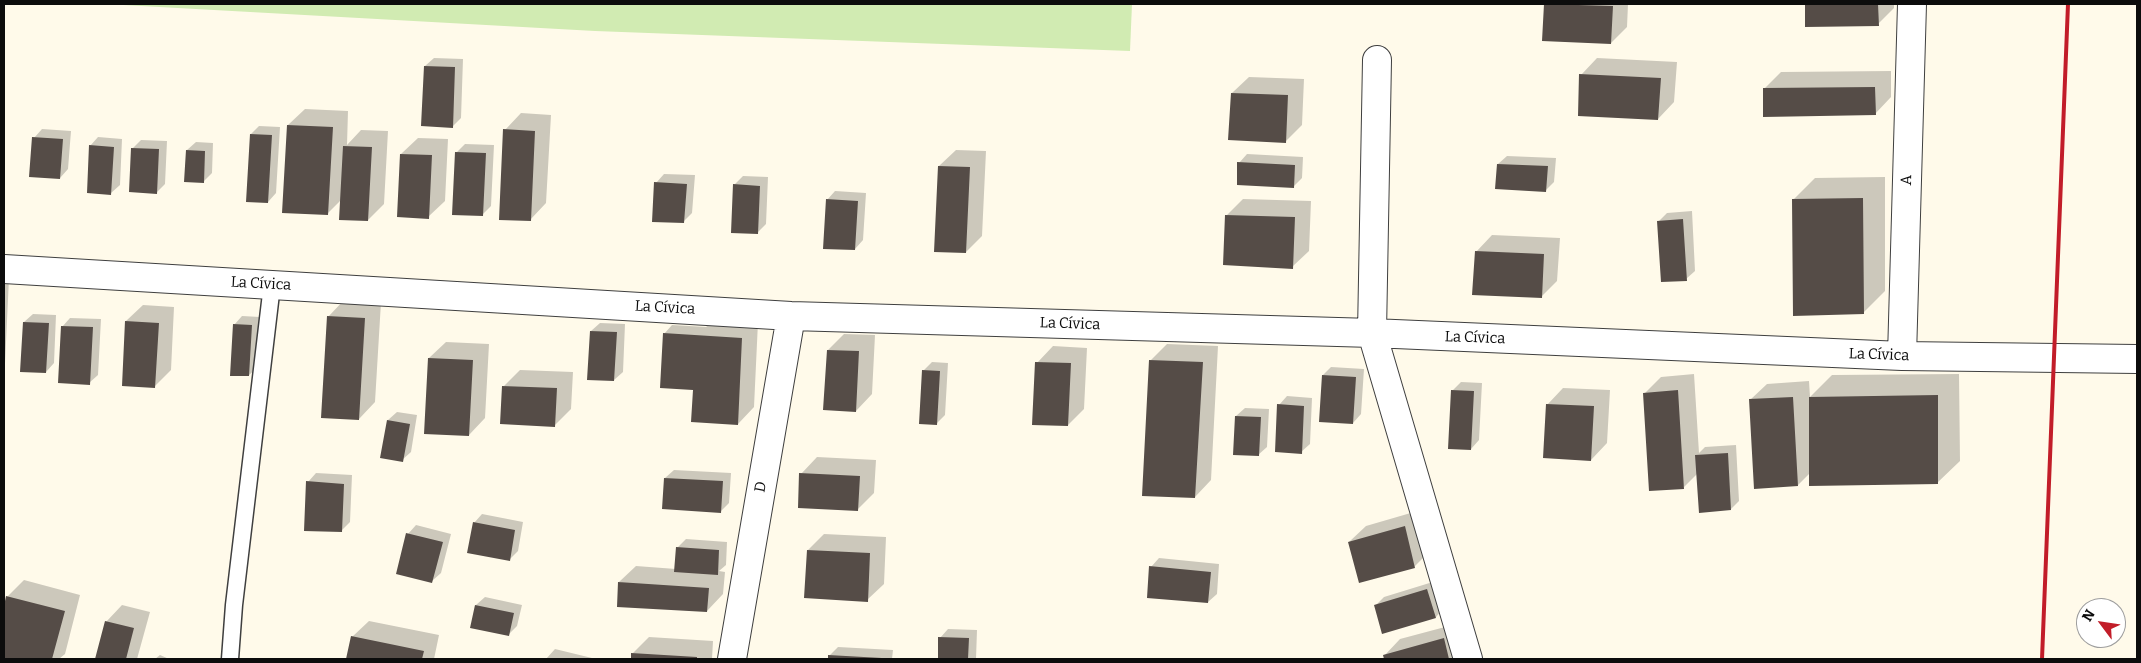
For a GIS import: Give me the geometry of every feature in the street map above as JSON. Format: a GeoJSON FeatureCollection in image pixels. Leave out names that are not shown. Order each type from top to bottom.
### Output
{"type":"FeatureCollection","features":[{"type":"Feature","properties":{"kind":"street","name":"A"},"geometry":{"type":"LineString","coordinates":[[1902,356],[1912,4]]}},
{"type":"Feature","properties":{"kind":"street"},"geometry":{"type":"LineString","coordinates":[[1376,60],[1372,333],[1468,659]]}},
{"type":"Feature","properties":{"kind":"street","name":"La Cívica"},"geometry":{"type":"LineString","coordinates":[[4,269],[791,316],[1372,333],[1902,356],[2137,360]]}},
{"type":"Feature","properties":{"kind":"street","name":"D"},"geometry":{"type":"LineString","coordinates":[[732,659],[791,316]]}},
{"type":"Feature","properties":{"kind":"lane"},"geometry":{"type":"LineString","coordinates":[[230,659],[234,605],[272,285]]}},
{"type":"Feature","properties":{"kind":"green space"},"geometry":{"type":"Polygon","coordinates":[[[105,4],[1132,4],[1130,51],[595,31],[105,4]]]}},
{"type":"Feature","properties":{"kind":"building"},"geometry":{"type":"Polygon","coordinates":[[[1544,4],[1613,6],[1611,44],[1542,41],[1544,4]]]}},
{"type":"Feature","properties":{"kind":"building"},"geometry":{"type":"Polygon","coordinates":[[[1805,4],[1878,4],[1879,26],[1805,27],[1805,4]]]}},
{"type":"Feature","properties":{"kind":"building"},"geometry":{"type":"Polygon","coordinates":[[[424,66],[455,67],[453,128],[421,126],[424,66]]]}},
{"type":"Feature","properties":{"kind":"building"},"geometry":{"type":"Polygon","coordinates":[[[1579,74],[1661,78],[1658,120],[1578,116],[1579,74]]]}},
{"type":"Feature","properties":{"kind":"building"},"geometry":{"type":"Polygon","coordinates":[[[1875,87],[1876,115],[1763,117],[1763,88],[1875,87]]]}},
{"type":"Feature","properties":{"kind":"building"},"geometry":{"type":"Polygon","coordinates":[[[1231,93],[1288,95],[1286,143],[1228,140],[1231,93]]]}},
{"type":"Feature","properties":{"kind":"building"},"geometry":{"type":"Polygon","coordinates":[[[287,125],[333,127],[328,215],[282,213],[287,125]]]}},
{"type":"Feature","properties":{"kind":"building"},"geometry":{"type":"Polygon","coordinates":[[[503,129],[535,131],[531,221],[499,220],[503,129]]]}},
{"type":"Feature","properties":{"kind":"building"},"geometry":{"type":"Polygon","coordinates":[[[250,134],[272,135],[268,203],[246,202],[250,134]]]}},
{"type":"Feature","properties":{"kind":"building"},"geometry":{"type":"Polygon","coordinates":[[[32,137],[63,139],[60,179],[29,177],[32,137]]]}},
{"type":"Feature","properties":{"kind":"building"},"geometry":{"type":"Polygon","coordinates":[[[89,145],[114,147],[111,195],[87,193],[89,145]]]}},
{"type":"Feature","properties":{"kind":"building"},"geometry":{"type":"Polygon","coordinates":[[[343,146],[372,147],[368,221],[339,220],[343,146]]]}},
{"type":"Feature","properties":{"kind":"building"},"geometry":{"type":"Polygon","coordinates":[[[131,148],[159,149],[157,194],[129,192],[131,148]]]}},
{"type":"Feature","properties":{"kind":"building"},"geometry":{"type":"Polygon","coordinates":[[[186,150],[205,151],[204,183],[184,182],[186,150]]]}},
{"type":"Feature","properties":{"kind":"building"},"geometry":{"type":"Polygon","coordinates":[[[455,152],[486,153],[483,216],[452,215],[455,152]]]}},
{"type":"Feature","properties":{"kind":"building"},"geometry":{"type":"Polygon","coordinates":[[[400,154],[432,155],[429,219],[397,217],[400,154]]]}},
{"type":"Feature","properties":{"kind":"building"},"geometry":{"type":"Polygon","coordinates":[[[1237,162],[1295,165],[1294,188],[1237,185],[1237,162]]]}},
{"type":"Feature","properties":{"kind":"building"},"geometry":{"type":"Polygon","coordinates":[[[1497,164],[1548,166],[1546,192],[1495,189],[1497,164]]]}},
{"type":"Feature","properties":{"kind":"building"},"geometry":{"type":"Polygon","coordinates":[[[938,166],[970,167],[966,253],[934,252],[938,166]]]}},
{"type":"Feature","properties":{"kind":"building"},"geometry":{"type":"Polygon","coordinates":[[[654,182],[687,184],[684,223],[652,222],[654,182]]]}},
{"type":"Feature","properties":{"kind":"building"},"geometry":{"type":"Polygon","coordinates":[[[733,184],[760,186],[758,234],[731,233],[733,184]]]}},
{"type":"Feature","properties":{"kind":"building"},"geometry":{"type":"Polygon","coordinates":[[[1863,198],[1864,314],[1793,316],[1792,199],[1863,198]]]}},
{"type":"Feature","properties":{"kind":"building"},"geometry":{"type":"Polygon","coordinates":[[[826,199],[858,201],[855,250],[823,249],[826,199]]]}},
{"type":"Feature","properties":{"kind":"building"},"geometry":{"type":"Polygon","coordinates":[[[1225,215],[1295,217],[1293,269],[1223,265],[1225,215]]]}},
{"type":"Feature","properties":{"kind":"building"},"geometry":{"type":"Polygon","coordinates":[[[1683,219],[1687,281],[1661,282],[1657,221],[1683,219]]]}},
{"type":"Feature","properties":{"kind":"building"},"geometry":{"type":"Polygon","coordinates":[[[1475,251],[1544,254],[1542,298],[1472,295],[1475,251]]]}},
{"type":"Feature","properties":{"kind":"building"},"geometry":{"type":"Polygon","coordinates":[[[327,316],[365,318],[359,420],[321,418],[327,316]]]}},
{"type":"Feature","properties":{"kind":"building"},"geometry":{"type":"Polygon","coordinates":[[[125,321],[159,323],[155,388],[122,386],[125,321]]]}},
{"type":"Feature","properties":{"kind":"building"},"geometry":{"type":"Polygon","coordinates":[[[23,322],[49,323],[46,373],[20,372],[23,322]]]}},
{"type":"Feature","properties":{"kind":"building"},"geometry":{"type":"Polygon","coordinates":[[[233,324],[252,325],[249,376],[230,376],[233,324]]]}},
{"type":"Feature","properties":{"kind":"building"},"geometry":{"type":"Polygon","coordinates":[[[61,326],[93,327],[90,385],[58,383],[61,326]]]}},
{"type":"Feature","properties":{"kind":"building"},"geometry":{"type":"Polygon","coordinates":[[[590,331],[617,332],[614,381],[587,380],[590,331]]]}},
{"type":"Feature","properties":{"kind":"building"},"geometry":{"type":"Polygon","coordinates":[[[663,333],[742,338],[738,425],[691,422],[693,390],[660,388],[663,333]]]}},
{"type":"Feature","properties":{"kind":"building"},"geometry":{"type":"Polygon","coordinates":[[[827,350],[859,351],[856,412],[823,410],[827,350]]]}},
{"type":"Feature","properties":{"kind":"building"},"geometry":{"type":"Polygon","coordinates":[[[428,358],[473,360],[469,436],[424,434],[428,358]]]}},
{"type":"Feature","properties":{"kind":"building"},"geometry":{"type":"Polygon","coordinates":[[[1149,360],[1203,362],[1195,498],[1142,496],[1149,360]]]}},
{"type":"Feature","properties":{"kind":"building"},"geometry":{"type":"Polygon","coordinates":[[[1035,362],[1071,363],[1068,426],[1032,425],[1035,362]]]}},
{"type":"Feature","properties":{"kind":"building"},"geometry":{"type":"Polygon","coordinates":[[[922,370],[940,371],[937,425],[919,424],[922,370]]]}},
{"type":"Feature","properties":{"kind":"building"},"geometry":{"type":"Polygon","coordinates":[[[1322,375],[1356,377],[1353,424],[1319,422],[1322,375]]]}},
{"type":"Feature","properties":{"kind":"building"},"geometry":{"type":"Polygon","coordinates":[[[502,386],[557,388],[555,427],[500,424],[502,386]]]}},
{"type":"Feature","properties":{"kind":"building"},"geometry":{"type":"Polygon","coordinates":[[[1451,390],[1474,391],[1471,450],[1448,449],[1451,390]]]}},
{"type":"Feature","properties":{"kind":"building"},"geometry":{"type":"Polygon","coordinates":[[[1678,390],[1684,489],[1649,491],[1643,393],[1678,390]]]}},
{"type":"Feature","properties":{"kind":"building"},"geometry":{"type":"Polygon","coordinates":[[[1938,395],[1938,484],[1809,486],[1809,397],[1938,395]]]}},
{"type":"Feature","properties":{"kind":"building"},"geometry":{"type":"Polygon","coordinates":[[[1793,397],[1798,486],[1754,489],[1749,399],[1793,397]]]}},
{"type":"Feature","properties":{"kind":"building"},"geometry":{"type":"Polygon","coordinates":[[[1277,404],[1304,406],[1302,454],[1275,452],[1277,404]]]}},
{"type":"Feature","properties":{"kind":"building"},"geometry":{"type":"Polygon","coordinates":[[[1546,404],[1594,406],[1591,461],[1543,458],[1546,404]]]}},
{"type":"Feature","properties":{"kind":"building"},"geometry":{"type":"Polygon","coordinates":[[[1235,416],[1261,417],[1259,456],[1233,455],[1235,416]]]}},
{"type":"Feature","properties":{"kind":"building"},"geometry":{"type":"Polygon","coordinates":[[[387,420],[410,424],[403,462],[380,458],[387,420]]]}},
{"type":"Feature","properties":{"kind":"building"},"geometry":{"type":"Polygon","coordinates":[[[1728,453],[1731,510],[1699,513],[1695,455],[1728,453]]]}},
{"type":"Feature","properties":{"kind":"building"},"geometry":{"type":"Polygon","coordinates":[[[799,473],[860,476],[858,511],[798,508],[799,473]]]}},
{"type":"Feature","properties":{"kind":"building"},"geometry":{"type":"Polygon","coordinates":[[[664,478],[723,481],[721,513],[662,509],[664,478]]]}},
{"type":"Feature","properties":{"kind":"building"},"geometry":{"type":"Polygon","coordinates":[[[306,481],[344,484],[342,532],[304,531],[306,481]]]}},
{"type":"Feature","properties":{"kind":"building"},"geometry":{"type":"Polygon","coordinates":[[[473,522],[515,530],[510,561],[467,553],[473,522]]]}},
{"type":"Feature","properties":{"kind":"building"},"geometry":{"type":"Polygon","coordinates":[[[1405,526],[1415,568],[1359,583],[1348,542],[1405,526]]]}},
{"type":"Feature","properties":{"kind":"building"},"geometry":{"type":"Polygon","coordinates":[[[406,533],[443,542],[432,583],[396,574],[406,533]]]}},
{"type":"Feature","properties":{"kind":"building"},"geometry":{"type":"Polygon","coordinates":[[[676,547],[719,550],[718,575],[674,572],[676,547]]]}},
{"type":"Feature","properties":{"kind":"building"},"geometry":{"type":"Polygon","coordinates":[[[807,550],[870,553],[868,602],[804,598],[807,550]]]}},
{"type":"Feature","properties":{"kind":"building"},"geometry":{"type":"Polygon","coordinates":[[[1149,566],[1211,572],[1208,603],[1147,598],[1149,566]]]}},
{"type":"Feature","properties":{"kind":"building"},"geometry":{"type":"Polygon","coordinates":[[[618,582],[709,588],[707,612],[617,607],[618,582]]]}},
{"type":"Feature","properties":{"kind":"building"},"geometry":{"type":"Polygon","coordinates":[[[1427,589],[1436,618],[1382,634],[1374,605],[1427,589]]]}},
{"type":"Feature","properties":{"kind":"building"},"geometry":{"type":"Polygon","coordinates":[[[6,596],[65,611],[52,659],[4,659],[4,606],[6,596]]]}},
{"type":"Feature","properties":{"kind":"building"},"geometry":{"type":"Polygon","coordinates":[[[475,605],[514,613],[509,636],[470,628],[475,605]]]}},
{"type":"Feature","properties":{"kind":"building"},"geometry":{"type":"Polygon","coordinates":[[[105,621],[134,628],[126,659],[95,659],[105,621]]]}},
{"type":"Feature","properties":{"kind":"building"},"geometry":{"type":"Polygon","coordinates":[[[351,636],[424,651],[422,659],[346,659],[351,636]]]}},
{"type":"Feature","properties":{"kind":"building"},"geometry":{"type":"Polygon","coordinates":[[[938,637],[969,638],[968,659],[938,659],[938,637]]]}},
{"type":"Feature","properties":{"kind":"building"},"geometry":{"type":"Polygon","coordinates":[[[1444,638],[1449,659],[1384,659],[1383,655],[1444,638]]]}},
{"type":"Feature","properties":{"kind":"building"},"geometry":{"type":"Polygon","coordinates":[[[631,653],[697,657],[697,659],[631,659],[631,653]]]}},
{"type":"Feature","properties":{"kind":"building"},"geometry":{"type":"Polygon","coordinates":[[[828,655],[882,658],[882,659],[828,659],[828,655]]]}},
{"type":"Feature","properties":{"kind":"railway"},"geometry":{"type":"LineString","coordinates":[[2042,659],[2068,4]]}}]}
